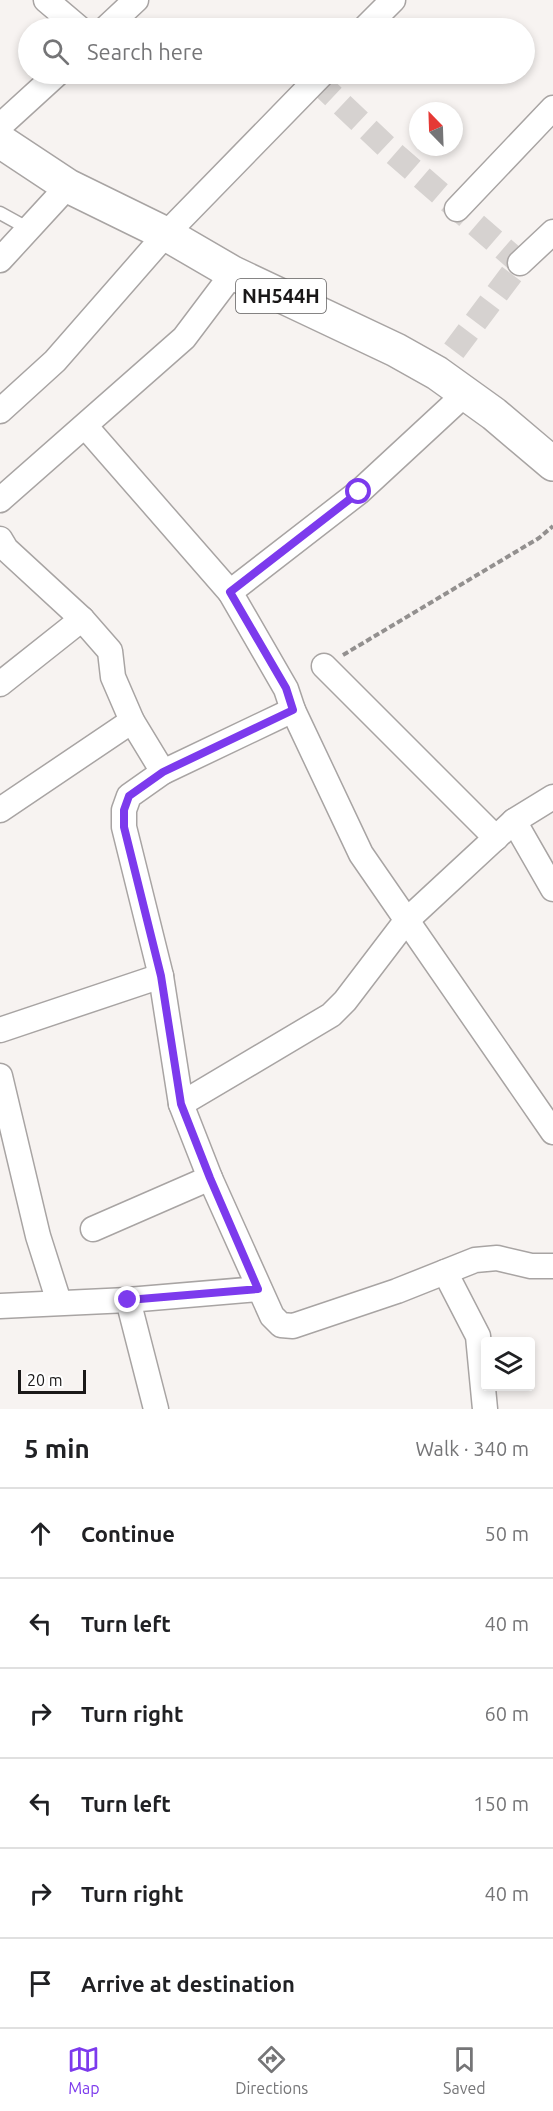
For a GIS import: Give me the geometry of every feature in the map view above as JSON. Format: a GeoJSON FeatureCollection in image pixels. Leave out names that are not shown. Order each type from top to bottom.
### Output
{"type":"FeatureCollection","features":[{"type":"Feature","properties":{"kind":"highway","name":"NH544H"},"geometry":{"type":"LineString","coordinates":[[0,141],[68,186],[166,234],[233,273],[396,350],[437,373],[466,393],[553,464]]}},
{"type":"Feature","properties":{"kind":"street"},"geometry":{"type":"LineString","coordinates":[[46,0],[68,18]]}},
{"type":"Feature","properties":{"kind":"street"},"geometry":{"type":"LineString","coordinates":[[117,18],[136,0]]}},
{"type":"Feature","properties":{"kind":"street"},"geometry":{"type":"LineString","coordinates":[[375,18],[393,0]]}},
{"type":"Feature","properties":{"kind":"street"},"geometry":{"type":"LineString","coordinates":[[0,126],[46,84]]}},
{"type":"Feature","properties":{"kind":"street"},"geometry":{"type":"LineString","coordinates":[[0,411],[55,361],[166,234],[312,84]]}},
{"type":"Feature","properties":{"kind":"street"},"geometry":{"type":"LineString","coordinates":[[457,209],[553,108]]}},
{"type":"Feature","properties":{"kind":"street"},"geometry":{"type":"LineString","coordinates":[[0,260],[68,186]]}},
{"type":"Feature","properties":{"kind":"street"},"geometry":{"type":"LineString","coordinates":[[520,263],[552,236]]}},
{"type":"Feature","properties":{"kind":"street"},"geometry":{"type":"LineString","coordinates":[[0,500],[86,427],[184,338],[233,273]]}},
{"type":"Feature","properties":{"kind":"street"},"geometry":{"type":"LineString","coordinates":[[230,592],[359,492],[466,393]]}},
{"type":"Feature","properties":{"kind":"street"},"geometry":{"type":"LineString","coordinates":[[86,427],[230,592],[286,688],[293,710],[361,854],[406,921],[546,1102],[553,1132]]}},
{"type":"Feature","properties":{"kind":"street"},"geometry":{"type":"LineString","coordinates":[[2,547],[82,619],[110,651],[113,677],[132,722],[163,772]]}},
{"type":"Feature","properties":{"kind":"street"},"geometry":{"type":"LineString","coordinates":[[0,684],[82,619]]}},
{"type":"Feature","properties":{"kind":"street"},"geometry":{"type":"LineString","coordinates":[[324,666],[496,838]]}},
{"type":"Feature","properties":{"kind":"street"},"geometry":{"type":"LineString","coordinates":[[293,710],[163,772],[129,796],[124,810],[124,827],[161,976],[181,1104],[258,1289],[272,1316],[281,1325],[292,1326],[475,1260],[497,1258],[531,1266],[553,1266]]}},
{"type":"Feature","properties":{"kind":"street"},"geometry":{"type":"LineString","coordinates":[[0,810],[132,722]]}},
{"type":"Feature","properties":{"kind":"street"},"geometry":{"type":"LineString","coordinates":[[181,1104],[331,1015],[345,1001],[406,921],[514,821],[553,797]]}},
{"type":"Feature","properties":{"kind":"street"},"geometry":{"type":"LineString","coordinates":[[514,821],[553,889]]}},
{"type":"Feature","properties":{"kind":"street"},"geometry":{"type":"LineString","coordinates":[[0,1030],[161,976]]}},
{"type":"Feature","properties":{"kind":"street"},"geometry":{"type":"LineString","coordinates":[[0,1076],[38,1236],[59,1302]]}},
{"type":"Feature","properties":{"kind":"street"},"geometry":{"type":"LineString","coordinates":[[93,1229],[210,1178]]}},
{"type":"Feature","properties":{"kind":"street"},"geometry":{"type":"LineString","coordinates":[[445,1272],[478,1336],[485,1409]]}},
{"type":"Feature","properties":{"kind":"street"},"geometry":{"type":"LineString","coordinates":[[0,1306],[128,1300],[258,1289]]}},
{"type":"Feature","properties":{"kind":"street"},"geometry":{"type":"LineString","coordinates":[[128,1300],[156,1409]]}},
{"type":"Feature","properties":{"kind":"lane"},"geometry":{"type":"LineString","coordinates":[[0,213],[29,229]]}},
{"type":"Feature","properties":{"kind":"path"},"geometry":{"type":"LineString","coordinates":[[324,666],[539,538],[553,526]]}},
{"type":"Feature","properties":{"kind":"tunnel"},"geometry":{"type":"LineString","coordinates":[[320,84],[390,150],[520,263],[437,373]]}},
{"type":"Feature","properties":{"kind":"route"},"geometry":{"type":"LineString","coordinates":[[128,1300],[258,1289],[181,1104],[161,976],[124,827],[124,810],[129,796],[163,772],[293,710],[286,688],[230,592],[359,492]]}}]}
